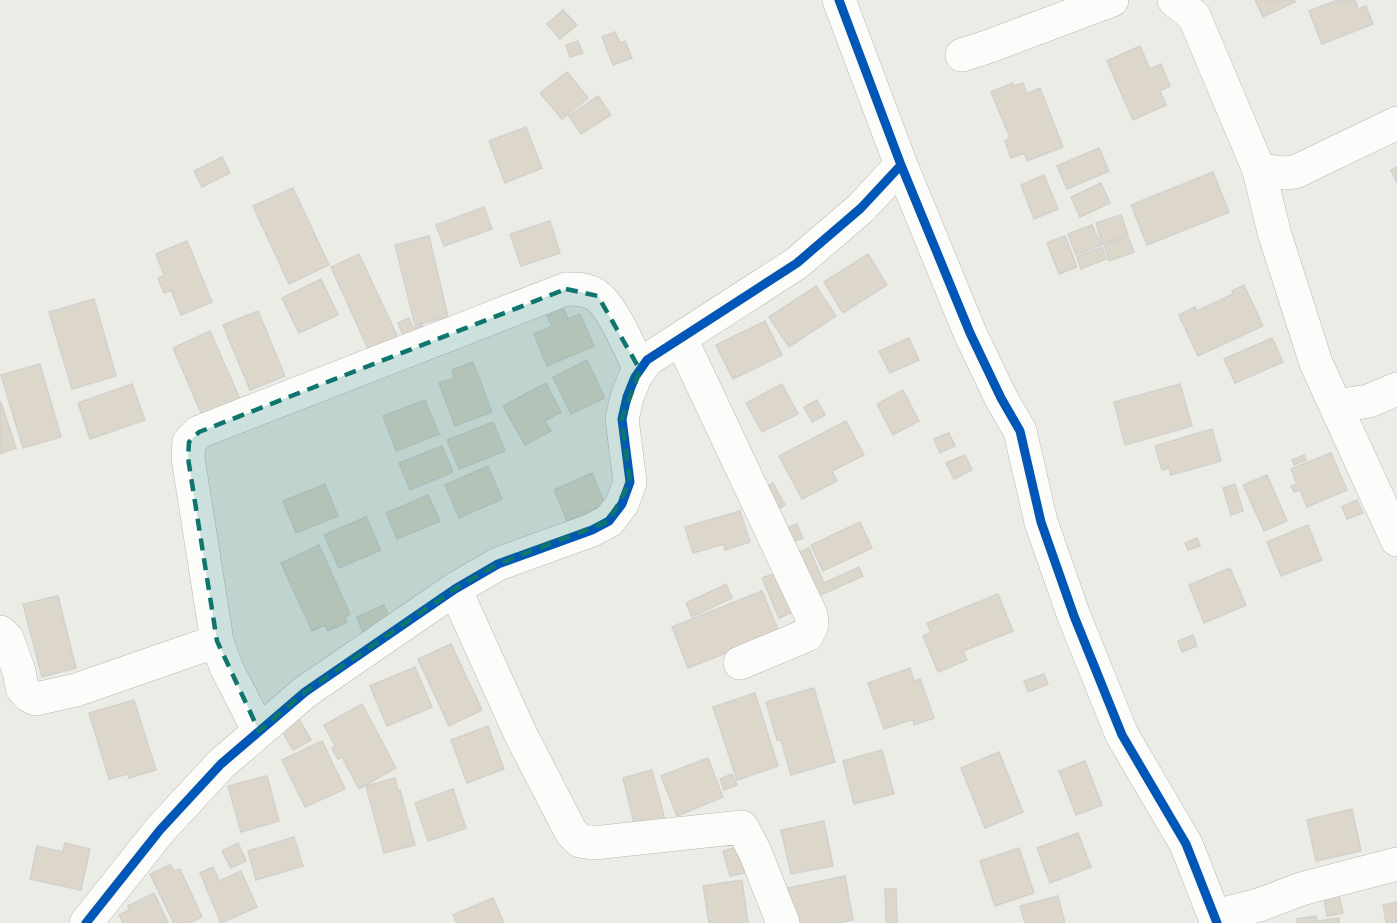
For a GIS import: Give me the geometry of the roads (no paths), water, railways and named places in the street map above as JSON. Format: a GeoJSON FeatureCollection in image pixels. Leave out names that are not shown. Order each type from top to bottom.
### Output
{"type":"FeatureCollection","features":[{"type":"Feature","properties":{"kind":"street"},"geometry":{"type":"LineString","coordinates":[[839,0],[901,165],[970,333],[1001,399],[1020,431],[1041,522],[1074,616],[1122,735],[1186,844],[1216,920],[1301,889],[1397,864]]}},
{"type":"Feature","properties":{"kind":"street"},"geometry":{"type":"LineString","coordinates":[[962,55],[1112,0]]}},
{"type":"Feature","properties":{"kind":"street"},"geometry":{"type":"LineString","coordinates":[[1174,0],[1194,16],[1259,170],[1274,232],[1312,352],[1397,540]]}},
{"type":"Feature","properties":{"kind":"street"},"geometry":{"type":"LineString","coordinates":[[1259,170],[1295,172],[1397,123]]}},
{"type":"Feature","properties":{"kind":"street"},"geometry":{"type":"LineString","coordinates":[[86,923],[160,830],[222,764],[305,692],[455,589],[498,564],[592,530],[609,521],[622,504],[630,482],[622,419],[635,377],[647,360],[797,263],[861,208],[901,165]]}},
{"type":"Feature","properties":{"kind":"street"},"geometry":{"type":"LineString","coordinates":[[259,731],[226,667],[217,641],[188,458],[189,442],[199,432],[566,289],[584,290],[598,296],[609,309],[640,370]]}},
{"type":"Feature","properties":{"kind":"street"},"geometry":{"type":"LineString","coordinates":[[681,339],[811,615],[812,625],[807,635],[740,663]]}},
{"type":"Feature","properties":{"kind":"street"},"geometry":{"type":"LineString","coordinates":[[1336,406],[1369,401],[1397,389]]}},
{"type":"Feature","properties":{"kind":"street"},"geometry":{"type":"LineString","coordinates":[[455,589],[520,734],[571,832],[580,841],[593,843],[742,826],[755,852],[783,923]]}},
{"type":"Feature","properties":{"kind":"street"},"geometry":{"type":"LineString","coordinates":[[0,632],[7,638],[19,670],[22,688],[36,699],[76,690],[217,641]]}}]}
